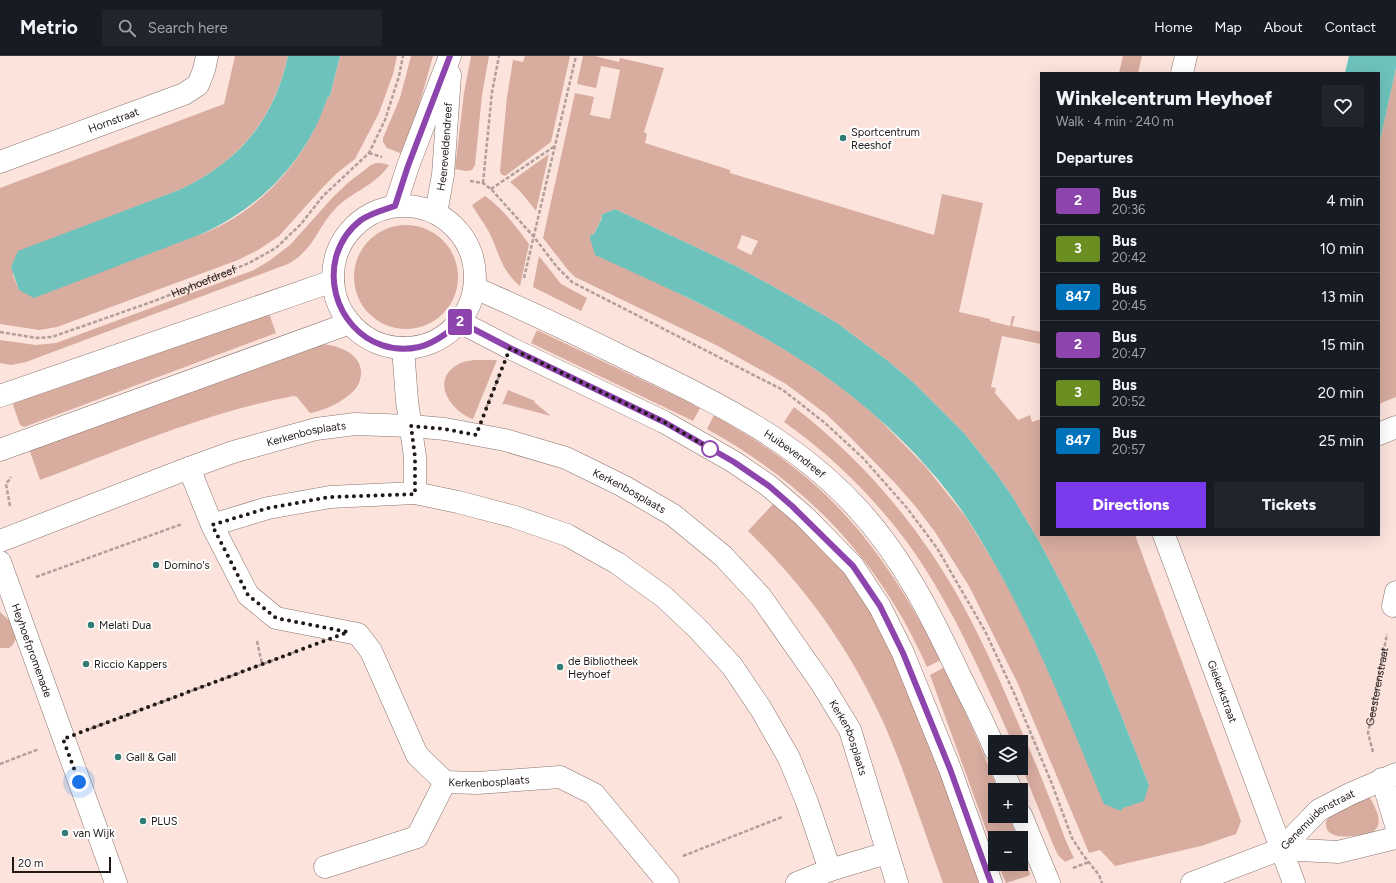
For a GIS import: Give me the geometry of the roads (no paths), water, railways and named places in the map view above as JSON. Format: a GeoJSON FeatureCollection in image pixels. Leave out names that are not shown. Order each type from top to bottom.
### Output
{"type":"FeatureCollection","features":[{"type":"Feature","properties":{"kind":"street","name":"Hornstraat"},"geometry":{"type":"LineString","coordinates":[[0,162],[184,94],[198,85],[204,70],[207,56]]}},
{"type":"Feature","properties":{"kind":"street","name":"Heereveldendreef"},"geometry":{"type":"LineString","coordinates":[[395,206],[408,166],[450,56]]}},
{"type":"Feature","properties":{"kind":"street","name":"Heereveldendreef"},"geometry":{"type":"LineString","coordinates":[[436,213],[443,175],[450,56]]}},
{"type":"Feature","properties":{"kind":"street"},"geometry":{"type":"LineString","coordinates":[[1182,72],[1186,56]]}},
{"type":"Feature","properties":{"kind":"street"},"geometry":{"type":"LineString","coordinates":[[395,206],[420,208],[436,213],[453,225],[467,243],[473,262],[475,288],[469,308],[460,322],[450,332],[438,340],[419,347],[403,348],[388,346],[369,339],[350,323],[342,312],[337,300],[333,281],[334,266],[338,250],[352,228],[361,220],[372,214],[395,206]]}},
{"type":"Feature","properties":{"kind":"street"},"geometry":{"type":"LineString","coordinates":[[0,396],[333,281]]}},
{"type":"Feature","properties":{"kind":"street","name":"Huibevendreef"},"geometry":{"type":"LineString","coordinates":[[475,288],[527,310],[682,385],[749,421],[789,447],[822,474],[857,508],[889,547],[916,588],[988,735]]}},
{"type":"Feature","properties":{"kind":"street"},"geometry":{"type":"LineString","coordinates":[[460,322],[510,348],[664,422],[734,462],[775,491],[804,516],[853,566],[880,606],[903,653],[950,769],[991,883]]}},
{"type":"Feature","properties":{"kind":"street"},"geometry":{"type":"LineString","coordinates":[[10,447],[350,323]]}},
{"type":"Feature","properties":{"kind":"street"},"geometry":{"type":"LineString","coordinates":[[403,348],[407,401],[415,457],[415,494]]}},
{"type":"Feature","properties":{"kind":"street","name":"Kerkenbosplaats"},"geometry":{"type":"LineString","coordinates":[[10,537],[233,452],[316,429],[355,424],[445,429],[506,440],[566,458],[623,486],[673,515],[723,556],[761,597],[822,684],[850,730],[897,883]]}},
{"type":"Feature","properties":{"kind":"street"},"geometry":{"type":"LineString","coordinates":[[1380,434],[1396,427]]}},
{"type":"Feature","properties":{"kind":"street","name":"Kerkenbosplaats"},"geometry":{"type":"LineString","coordinates":[[189,468],[210,519],[248,595],[276,618],[358,634],[371,651],[417,755],[445,782],[477,783],[560,777],[594,794],[661,875]]}},
{"type":"Feature","properties":{"kind":"street"},"geometry":{"type":"LineString","coordinates":[[210,519],[330,497],[415,494],[458,502],[515,516],[567,535],[617,563],[664,597],[698,629],[736,672],[761,709],[789,758],[809,807],[830,870]]}},
{"type":"Feature","properties":{"kind":"street","name":"Giekerkstraat"},"geometry":{"type":"LineString","coordinates":[[1164,536],[1294,883]]}},
{"type":"Feature","properties":{"kind":"street","name":"Heyhoefpromenade"},"geometry":{"type":"LineString","coordinates":[[0,562],[116,883]]}},
{"type":"Feature","properties":{"kind":"street"},"geometry":{"type":"LineString","coordinates":[[1389,776],[1396,825]]}},
{"type":"Feature","properties":{"kind":"street","name":"Genemuidenstraat"},"geometry":{"type":"LineString","coordinates":[[1281,848],[1319,810],[1389,776]]}},
{"type":"Feature","properties":{"kind":"street"},"geometry":{"type":"LineString","coordinates":[[325,867],[417,837],[445,782]]}},
{"type":"Feature","properties":{"kind":"street"},"geometry":{"type":"LineString","coordinates":[[1024,823],[1048,883]]}},
{"type":"Feature","properties":{"kind":"street","name":"Genemuidenstraat"},"geometry":{"type":"LineString","coordinates":[[1281,848],[1338,852],[1396,838]]}},
{"type":"Feature","properties":{"kind":"street"},"geometry":{"type":"LineString","coordinates":[[1192,883],[1281,848]]}},
{"type":"Feature","properties":{"kind":"street"},"geometry":{"type":"LineString","coordinates":[[797,883],[830,870],[887,853]]}},
{"type":"Feature","properties":{"kind":"water"},"geometry":{"type":"Polygon","coordinates":[[[288,56],[340,56],[330,96],[328,97],[314,130],[293,162],[268,190],[238,214],[204,233],[34,298],[19,290],[11,267],[18,251],[179,190],[200,179],[236,152],[251,136],[274,100],[282,79],[288,56]]]}},
{"type":"Feature","properties":{"kind":"water"},"geometry":{"type":"Polygon","coordinates":[[[1349,56],[1396,56],[1396,68],[1380,140],[1380,72],[1345,72],[1349,56]]]}},
{"type":"Feature","properties":{"kind":"water"},"geometry":{"type":"Polygon","coordinates":[[[615,209],[738,267],[837,323],[888,361],[913,382],[964,433],[996,473],[1012,496],[1040,543],[1097,655],[1149,785],[1144,801],[1123,808],[1121,811],[1104,804],[1042,658],[1007,586],[967,518],[913,451],[870,411],[848,393],[801,360],[726,317],[674,291],[595,255],[590,238],[591,234],[594,234],[602,218],[601,215],[615,209]]]}},
{"type":"Feature","properties":{"kind":"place","name":"Sportcentrum Reeshof"},"geometry":{"type":"Point","coordinates":[843,138]}},
{"type":"Feature","properties":{"kind":"place","name":"Domino's"},"geometry":{"type":"Point","coordinates":[156,565]}},
{"type":"Feature","properties":{"kind":"place","name":"Melati Dua"},"geometry":{"type":"Point","coordinates":[91,625]}},
{"type":"Feature","properties":{"kind":"place","name":"Riccio Kappers"},"geometry":{"type":"Point","coordinates":[86,664]}},
{"type":"Feature","properties":{"kind":"place","name":"de Bibliotheek Heyhoef"},"geometry":{"type":"Point","coordinates":[560,667]}},
{"type":"Feature","properties":{"kind":"place","name":"Gall & Gall"},"geometry":{"type":"Point","coordinates":[118,757]}},
{"type":"Feature","properties":{"kind":"place","name":"PLUS"},"geometry":{"type":"Point","coordinates":[143,821]}},
{"type":"Feature","properties":{"kind":"place","name":"van Wijk"},"geometry":{"type":"Point","coordinates":[65,833]}}]}
